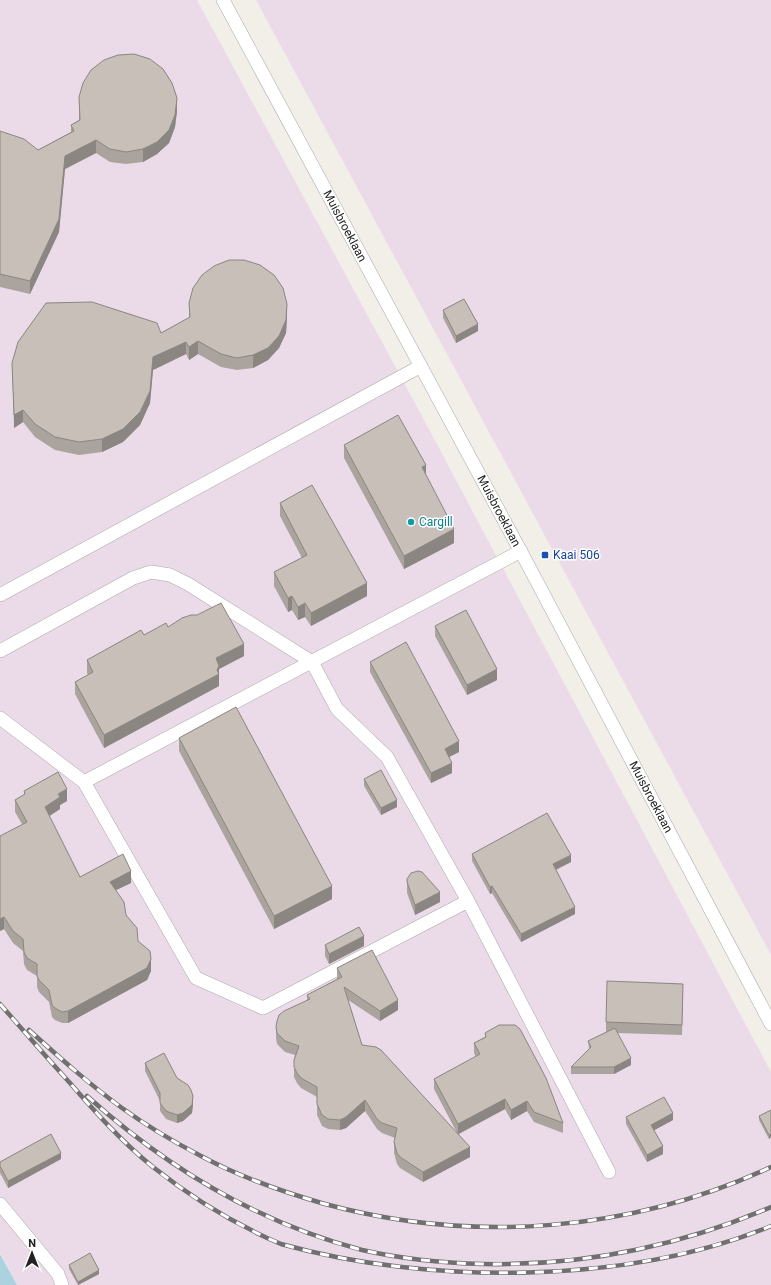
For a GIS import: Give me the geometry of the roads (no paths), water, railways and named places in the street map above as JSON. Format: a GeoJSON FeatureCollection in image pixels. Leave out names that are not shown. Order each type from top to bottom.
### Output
{"type":"FeatureCollection","features":[{"type":"Feature","properties":{"kind":"lane","name":"Muisbroeklaan"},"geometry":{"type":"LineString","coordinates":[[223,0],[521,551],[771,1024]]}},
{"type":"Feature","properties":{"kind":"lane"},"geometry":{"type":"LineString","coordinates":[[0,595],[421,366]]}},
{"type":"Feature","properties":{"kind":"lane"},"geometry":{"type":"LineString","coordinates":[[84,782],[521,551]]}},
{"type":"Feature","properties":{"kind":"lane"},"geometry":{"type":"LineString","coordinates":[[0,651],[133,578],[151,572],[170,575],[188,584],[312,662],[337,709],[387,758],[468,901],[608,1172]]}},
{"type":"Feature","properties":{"kind":"lane"},"geometry":{"type":"LineString","coordinates":[[0,718],[84,782],[196,978],[263,1008],[468,901]]}},
{"type":"Feature","properties":{"kind":"lane"},"geometry":{"type":"LineString","coordinates":[[0,1204],[58,1274],[62,1285]]}},
{"type":"Feature","properties":{"kind":"water"},"geometry":{"type":"Polygon","coordinates":[[[0,1254],[17,1285],[0,1285],[0,1254]]]}},
{"type":"Feature","properties":{"kind":"railway"},"geometry":{"type":"LineString","coordinates":[[0,1004],[100,1116],[120,1137],[153,1167],[215,1210],[264,1237],[281,1244],[338,1257],[399,1267],[463,1272],[528,1272],[592,1268],[655,1259],[715,1245],[771,1226]]}},
{"type":"Feature","properties":{"kind":"railway"},"geometry":{"type":"LineString","coordinates":[[29,1030],[86,1080],[122,1108],[191,1151],[231,1171],[278,1189],[325,1204],[381,1217],[437,1224],[494,1227],[551,1225],[607,1218],[663,1206],[718,1189],[771,1167]]}},
{"type":"Feature","properties":{"kind":"railway"},"geometry":{"type":"LineString","coordinates":[[87,1096],[117,1122],[149,1146],[181,1169],[215,1190],[286,1225],[324,1239],[362,1250],[392,1256],[437,1262],[483,1264],[520,1264],[594,1257],[630,1251],[702,1233],[771,1207]]}},
{"type":"Feature","properties":{"kind":"place","name":"Cargill"},"geometry":{"type":"Point","coordinates":[411,522]}},
{"type":"Feature","properties":{"kind":"place","name":"Kaai 506"},"geometry":{"type":"Point","coordinates":[545,555]}}]}
